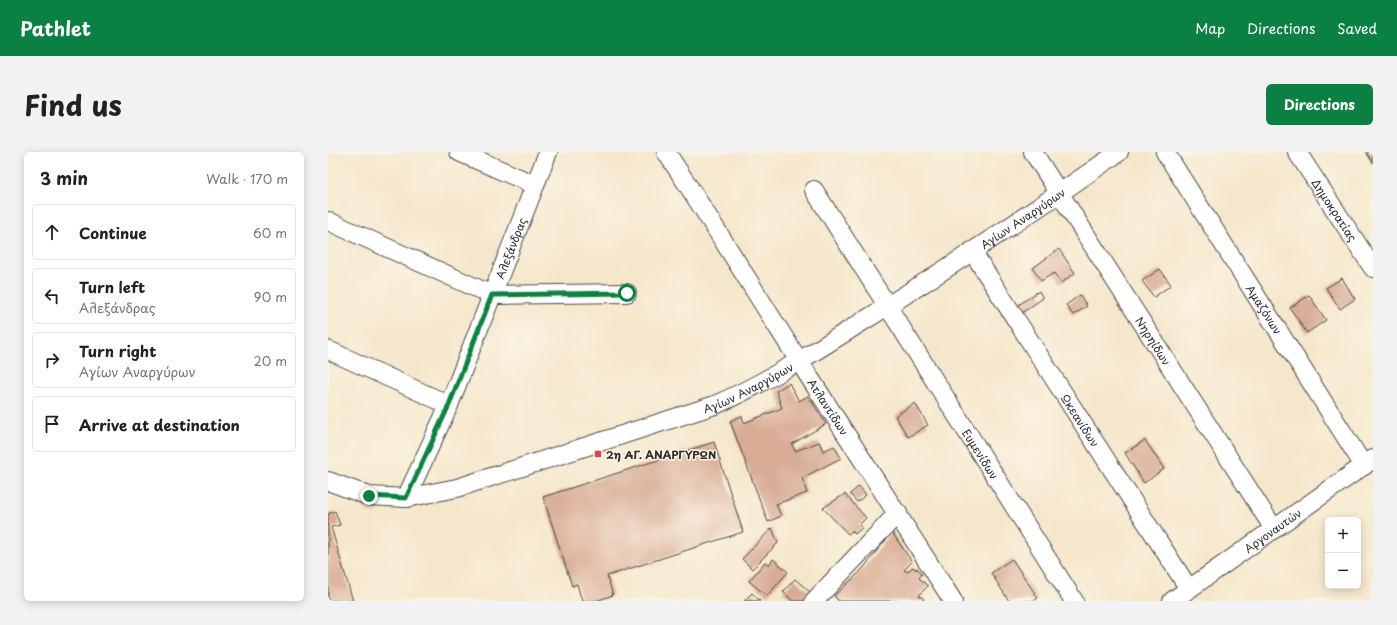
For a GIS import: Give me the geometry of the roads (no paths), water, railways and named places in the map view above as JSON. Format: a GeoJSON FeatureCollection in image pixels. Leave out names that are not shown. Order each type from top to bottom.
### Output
{"type":"FeatureCollection","features":[{"type":"Feature","properties":{"kind":"street"},"geometry":{"type":"LineString","coordinates":[[459,152],[535,185]]}},
{"type":"Feature","properties":{"kind":"street","name":"Αλεξάνδρας"},"geometry":{"type":"LineString","coordinates":[[406,498],[449,405],[548,152]]}},
{"type":"Feature","properties":{"kind":"street","name":"Ατλαντίδων"},"geometry":{"type":"LineString","coordinates":[[666,152],[953,601]]}},
{"type":"Feature","properties":{"kind":"street","name":"Νηρηίδων"},"geometry":{"type":"LineString","coordinates":[[1033,152],[1274,529]]}},
{"type":"Feature","properties":{"kind":"street","name":"Αγίων Αναργύρων"},"geometry":{"type":"LineString","coordinates":[[328,481],[369,496],[406,498],[457,488],[715,405],[770,379],[888,306],[1060,193],[1119,152]]}},
{"type":"Feature","properties":{"kind":"street","name":"Αμαζόνων"},"geometry":{"type":"LineString","coordinates":[[1165,152],[1369,462]]}},
{"type":"Feature","properties":{"kind":"street","name":"Δημοκρατίας"},"geometry":{"type":"LineString","coordinates":[[1296,152],[1373,268]]}},
{"type":"Feature","properties":{"kind":"street","name":"Ευμενίδων"},"geometry":{"type":"LineString","coordinates":[[814,190],[1074,601]]}},
{"type":"Feature","properties":{"kind":"street"},"geometry":{"type":"LineString","coordinates":[[328,221],[492,295],[627,293]]}},
{"type":"Feature","properties":{"kind":"street","name":"Ωκεανίδων"},"geometry":{"type":"LineString","coordinates":[[972,251],[1189,589]]}},
{"type":"Feature","properties":{"kind":"street"},"geometry":{"type":"LineString","coordinates":[[328,350],[449,405]]}},
{"type":"Feature","properties":{"kind":"street","name":"Αργοναυτών"},"geometry":{"type":"LineString","coordinates":[[1172,601],[1369,462]]}},
{"type":"Feature","properties":{"kind":"street"},"geometry":{"type":"LineString","coordinates":[[814,601],[898,513]]}},
{"type":"Feature","properties":{"kind":"place","name":"2η ΑΓ. ΑΝΑΡΓΥΡΩΝ"},"geometry":{"type":"Point","coordinates":[598,454]}}]}
